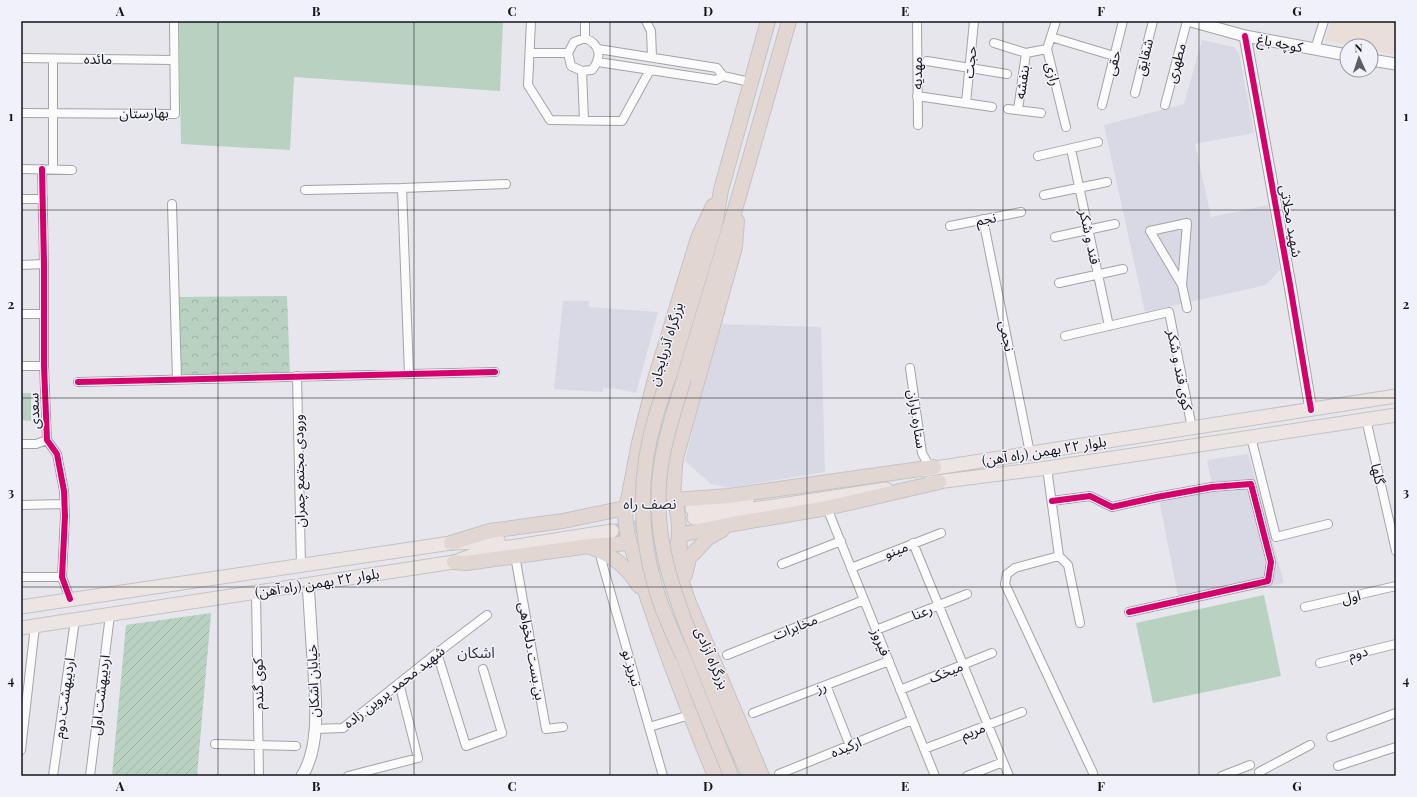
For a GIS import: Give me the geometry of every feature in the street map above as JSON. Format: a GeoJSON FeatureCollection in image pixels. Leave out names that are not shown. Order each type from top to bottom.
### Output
{"type":"FeatureCollection","features":[{"type":"Feature","properties":{"kind":"highway","name":"بزرگراه آذربایجان"},"geometry":{"type":"LineString","coordinates":[[683,656],[654,583],[647,552],[643,521],[643,487],[647,453],[654,420],[670,373],[715,225],[721,190],[768,21]]}},
{"type":"Feature","properties":{"kind":"highway","name":"بزرگراه آذربایجان"},"geometry":{"type":"LineString","coordinates":[[701,646],[680,610],[669,578],[662,548],[659,519],[659,485],[663,455],[670,423],[739,196],[789,21]]}},
{"type":"Feature","properties":{"kind":"highway","name":"بزرگراه آذربایجان"},"geometry":{"type":"LineString","coordinates":[[626,506],[643,423],[655,379],[698,238],[721,190]]}},
{"type":"Feature","properties":{"kind":"highway","name":"بزرگراه آذربایجان"},"geometry":{"type":"LineString","coordinates":[[673,498],[675,466],[694,392],[735,247],[739,196]]}},
{"type":"Feature","properties":{"kind":"highway"},"geometry":{"type":"LineString","coordinates":[[655,379],[660,390],[670,397],[683,398],[694,392]]}},
{"type":"Feature","properties":{"kind":"highway"},"geometry":{"type":"LineString","coordinates":[[673,498],[729,496],[932,468]]}},
{"type":"Feature","properties":{"kind":"highway"},"geometry":{"type":"LineString","coordinates":[[631,544],[638,556],[646,561],[658,562],[669,557],[676,549],[679,536],[678,517],[673,498],[669,490],[661,484],[650,482],[638,485],[631,493],[626,506],[626,525],[631,544],[647,598],[690,715],[715,776]]}},
{"type":"Feature","properties":{"kind":"highway"},"geometry":{"type":"LineString","coordinates":[[679,536],[733,524],[827,508],[894,494],[939,482]]}},
{"type":"Feature","properties":{"kind":"highway"},"geometry":{"type":"LineString","coordinates":[[451,543],[490,531],[563,521],[626,506]]}},
{"type":"Feature","properties":{"kind":"highway"},"geometry":{"type":"LineString","coordinates":[[682,583],[690,558],[708,538],[733,524]]}},
{"type":"Feature","properties":{"kind":"highway","name":"بزرگراه آزادی"},"geometry":{"type":"LineString","coordinates":[[679,536],[682,583],[722,714],[749,776]]}},
{"type":"Feature","properties":{"kind":"highway"},"geometry":{"type":"LineString","coordinates":[[454,562],[466,563],[589,546],[631,544]]}},
{"type":"Feature","properties":{"kind":"highway"},"geometry":{"type":"LineString","coordinates":[[589,546],[617,560],[632,574],[647,598]]}},
{"type":"Feature","properties":{"kind":"highway"},"geometry":{"type":"LineString","coordinates":[[668,657],[674,648],[683,641],[693,639],[701,646]]}},
{"type":"Feature","properties":{"kind":"highway","name":"بزرگراه آزادی"},"geometry":{"type":"LineString","coordinates":[[701,646],[762,776]]}},
{"type":"Feature","properties":{"kind":"highway","name":"بزرگراه آزادی"},"geometry":{"type":"LineString","coordinates":[[683,656],[731,776]]}},
{"type":"Feature","properties":{"kind":"main road","name":"بلوار ۲۲ بهمن (راه آهن)"},"geometry":{"type":"LineString","coordinates":[[1396,396],[932,468],[693,513],[1047,468],[1396,414]]}},
{"type":"Feature","properties":{"kind":"main road","name":"بلوار ۲۲ بهمن (راه آهن)"},"geometry":{"type":"LineString","coordinates":[[21,607],[451,543],[484,542],[611,527],[484,551],[454,562],[21,628]]}},
{"type":"Feature","properties":{"kind":"street","name":"بهارستان"},"geometry":{"type":"LineString","coordinates":[[21,113],[175,114],[174,21]]}},
{"type":"Feature","properties":{"kind":"street"},"geometry":{"type":"LineString","coordinates":[[531,21],[528,85],[550,120],[622,121],[650,70]]}},
{"type":"Feature","properties":{"kind":"street"},"geometry":{"type":"LineString","coordinates":[[585,38],[586,21]]}},
{"type":"Feature","properties":{"kind":"street"},"geometry":{"type":"LineString","coordinates":[[646,21],[651,32],[652,57]]}},
{"type":"Feature","properties":{"kind":"street","name":"مهدیه"},"geometry":{"type":"LineString","coordinates":[[917,21],[916,96],[918,124]]}},
{"type":"Feature","properties":{"kind":"street","name":"حجت"},"geometry":{"type":"LineString","coordinates":[[966,103],[974,21]]}},
{"type":"Feature","properties":{"kind":"street","name":"رازی"},"geometry":{"type":"LineString","coordinates":[[1056,21],[1047,49],[1066,127]]}},
{"type":"Feature","properties":{"kind":"street","name":"حقی"},"geometry":{"type":"LineString","coordinates":[[1102,105],[1123,21]]}},
{"type":"Feature","properties":{"kind":"street","name":"شقایق"},"geometry":{"type":"LineString","coordinates":[[1135,93],[1154,21]]}},
{"type":"Feature","properties":{"kind":"street","name":"مطهری"},"geometry":{"type":"LineString","coordinates":[[1164,105],[1187,21]]}},
{"type":"Feature","properties":{"kind":"street"},"geometry":{"type":"LineString","coordinates":[[1315,49],[1324,21]]}},
{"type":"Feature","properties":{"kind":"street","name":"کوچه باغ"},"geometry":{"type":"LineString","coordinates":[[1196,22],[1245,36],[1339,54]]}},
{"type":"Feature","properties":{"kind":"street","name":"شهید محلاتی"},"geometry":{"type":"LineString","coordinates":[[1245,36],[1311,410]]}},
{"type":"Feature","properties":{"kind":"street"},"geometry":{"type":"LineString","coordinates":[[1051,37],[1114,56]]}},
{"type":"Feature","properties":{"kind":"street"},"geometry":{"type":"LineString","coordinates":[[585,38],[593,42],[598,49],[598,62],[592,70],[582,71],[571,66],[568,53],[574,42],[585,38]]}},
{"type":"Feature","properties":{"kind":"street"},"geometry":{"type":"LineString","coordinates":[[994,43],[1026,53],[1047,49]]}},
{"type":"Feature","properties":{"kind":"street"},"geometry":{"type":"LineString","coordinates":[[598,49],[717,68],[723,76],[750,82]]}},
{"type":"Feature","properties":{"kind":"street"},"geometry":{"type":"LineString","coordinates":[[530,53],[568,53]]}},
{"type":"Feature","properties":{"kind":"street","name":"بنفشه"},"geometry":{"type":"LineString","coordinates":[[1018,110],[1026,53]]}},
{"type":"Feature","properties":{"kind":"street","name":"مائده"},"geometry":{"type":"LineString","coordinates":[[21,58],[174,60]]}},
{"type":"Feature","properties":{"kind":"street"},"geometry":{"type":"LineString","coordinates":[[53,58],[53,169]]}},
{"type":"Feature","properties":{"kind":"street"},"geometry":{"type":"LineString","coordinates":[[927,61],[1007,74]]}},
{"type":"Feature","properties":{"kind":"street"},"geometry":{"type":"LineString","coordinates":[[1379,61],[1396,64]]}},
{"type":"Feature","properties":{"kind":"street"},"geometry":{"type":"LineString","coordinates":[[598,62],[716,80],[723,76]]}},
{"type":"Feature","properties":{"kind":"street"},"geometry":{"type":"LineString","coordinates":[[582,71],[584,120]]}},
{"type":"Feature","properties":{"kind":"street"},"geometry":{"type":"LineString","coordinates":[[916,96],[992,107]]}},
{"type":"Feature","properties":{"kind":"street"},"geometry":{"type":"LineString","coordinates":[[1008,109],[1041,113]]}},
{"type":"Feature","properties":{"kind":"street"},"geometry":{"type":"LineString","coordinates":[[1038,156],[1098,142]]}},
{"type":"Feature","properties":{"kind":"street","name":"قند و شکر"},"geometry":{"type":"LineString","coordinates":[[1071,149],[1108,326]]}},
{"type":"Feature","properties":{"kind":"street"},"geometry":{"type":"LineString","coordinates":[[21,169],[72,170]]}},
{"type":"Feature","properties":{"kind":"street","name":"سعدی"},"geometry":{"type":"LineString","coordinates":[[42,169],[44,366],[47,440],[57,454],[64,491],[62,577],[70,599]]}},
{"type":"Feature","properties":{"kind":"street"},"geometry":{"type":"LineString","coordinates":[[1044,195],[1107,182]]}},
{"type":"Feature","properties":{"kind":"street"},"geometry":{"type":"LineString","coordinates":[[305,190],[506,184]]}},
{"type":"Feature","properties":{"kind":"street"},"geometry":{"type":"LineString","coordinates":[[402,188],[409,374]]}},
{"type":"Feature","properties":{"kind":"street"},"geometry":{"type":"LineString","coordinates":[[21,199],[43,199]]}},
{"type":"Feature","properties":{"kind":"street"},"geometry":{"type":"LineString","coordinates":[[172,204],[177,379]]}},
{"type":"Feature","properties":{"kind":"street","name":"نجم"},"geometry":{"type":"LineString","coordinates":[[950,226],[1021,212]]}},
{"type":"Feature","properties":{"kind":"street","name":"نجمی"},"geometry":{"type":"LineString","coordinates":[[984,219],[1030,453]]}},
{"type":"Feature","properties":{"kind":"street"},"geometry":{"type":"LineString","coordinates":[[1182,285],[1150,231],[1187,223],[1182,285],[1187,308]]}},
{"type":"Feature","properties":{"kind":"street"},"geometry":{"type":"LineString","coordinates":[[1055,237],[1115,224]]}},
{"type":"Feature","properties":{"kind":"street"},"geometry":{"type":"LineString","coordinates":[[21,265],[44,264]]}},
{"type":"Feature","properties":{"kind":"street"},"geometry":{"type":"LineString","coordinates":[[1059,283],[1098,276],[1123,269]]}},
{"type":"Feature","properties":{"kind":"street","name":"کوی قند و شکر"},"geometry":{"type":"LineString","coordinates":[[1108,326],[1169,312],[1192,428]]}},
{"type":"Feature","properties":{"kind":"street"},"geometry":{"type":"LineString","coordinates":[[21,314],[44,314]]}},
{"type":"Feature","properties":{"kind":"street"},"geometry":{"type":"LineString","coordinates":[[1065,336],[1108,326]]}},
{"type":"Feature","properties":{"kind":"street"},"geometry":{"type":"LineString","coordinates":[[21,366],[44,366]]}},
{"type":"Feature","properties":{"kind":"street","name":"ستاره باران"},"geometry":{"type":"LineString","coordinates":[[910,368],[922,453],[932,468]]}},
{"type":"Feature","properties":{"kind":"street"},"geometry":{"type":"LineString","coordinates":[[78,382],[495,372]]}},
{"type":"Feature","properties":{"kind":"street","name":"ورودی مجتمع چمران"},"geometry":{"type":"LineString","coordinates":[[297,376],[300,566]]}},
{"type":"Feature","properties":{"kind":"street","name":"گلها"},"geometry":{"type":"LineString","coordinates":[[1366,419],[1396,551]]}},
{"type":"Feature","properties":{"kind":"street"},"geometry":{"type":"LineString","coordinates":[[1251,437],[1276,537],[1328,524]]}},
{"type":"Feature","properties":{"kind":"street"},"geometry":{"type":"LineString","coordinates":[[21,444],[36,444],[47,440]]}},
{"type":"Feature","properties":{"kind":"street"},"geometry":{"type":"LineString","coordinates":[[1047,468],[1059,556],[1068,565],[1080,623]]}},
{"type":"Feature","properties":{"kind":"street"},"geometry":{"type":"LineString","coordinates":[[1052,501],[1090,496],[1112,507],[1212,487],[1252,484],[1271,562],[1268,581],[1129,612]]}},
{"type":"Feature","properties":{"kind":"street"},"geometry":{"type":"LineString","coordinates":[[21,504],[64,504]]}},
{"type":"Feature","properties":{"kind":"street","name":"فیروز"},"geometry":{"type":"LineString","coordinates":[[827,508],[935,776]]}},
{"type":"Feature","properties":{"kind":"street","name":"مینو"},"geometry":{"type":"LineString","coordinates":[[851,568],[941,533]]}},
{"type":"Feature","properties":{"kind":"street"},"geometry":{"type":"LineString","coordinates":[[782,564],[841,541]]}},
{"type":"Feature","properties":{"kind":"street"},"geometry":{"type":"LineString","coordinates":[[913,543],[1009,776]]}},
{"type":"Feature","properties":{"kind":"street","name":"بن بست دلخواهی"},"geometry":{"type":"LineString","coordinates":[[515,556],[546,729],[563,727]]}},
{"type":"Feature","properties":{"kind":"street"},"geometry":{"type":"LineString","coordinates":[[1059,556],[1015,568],[1007,574],[1005,584],[1093,773]]}},
{"type":"Feature","properties":{"kind":"street","name":"تبریز نو"},"geometry":{"type":"LineString","coordinates":[[600,559],[663,776]]}},
{"type":"Feature","properties":{"kind":"street"},"geometry":{"type":"LineString","coordinates":[[21,577],[62,577]]}},
{"type":"Feature","properties":{"kind":"street","name":"خیابان اشکان"},"geometry":{"type":"LineString","coordinates":[[302,776],[306,769],[313,746],[316,703],[308,584]]}},
{"type":"Feature","properties":{"kind":"street","name":"اول"},"geometry":{"type":"LineString","coordinates":[[1305,607],[1396,586]]}},
{"type":"Feature","properties":{"kind":"street","name":"کوی گندم"},"geometry":{"type":"LineString","coordinates":[[256,592],[259,776]]}},
{"type":"Feature","properties":{"kind":"street","name":"رعنا"},"geometry":{"type":"LineString","coordinates":[[876,630],[967,594]]}},
{"type":"Feature","properties":{"kind":"street","name":"مخابرات"},"geometry":{"type":"LineString","coordinates":[[726,655],[864,600]]}},
{"type":"Feature","properties":{"kind":"street","name":"اردیبهشت اول"},"geometry":{"type":"LineString","coordinates":[[90,776],[110,615]]}},
{"type":"Feature","properties":{"kind":"street","name":"شهید محمد پروین زاده"},"geometry":{"type":"LineString","coordinates":[[314,729],[343,728],[487,615]]}},
{"type":"Feature","properties":{"kind":"street","name":"اردیبهشت دوم"},"geometry":{"type":"LineString","coordinates":[[53,776],[75,620]]}},
{"type":"Feature","properties":{"kind":"street"},"geometry":{"type":"LineString","coordinates":[[21,750],[35,626]]}},
{"type":"Feature","properties":{"kind":"street","name":"دوم"},"geometry":{"type":"LineString","coordinates":[[1320,663],[1396,644]]}},
{"type":"Feature","properties":{"kind":"street"},"geometry":{"type":"LineString","coordinates":[[437,653],[466,746],[502,733],[483,669]]}},
{"type":"Feature","properties":{"kind":"street","name":"میخک"},"geometry":{"type":"LineString","coordinates":[[900,690],[992,653]]}},
{"type":"Feature","properties":{"kind":"street","name":"رز"},"geometry":{"type":"LineString","coordinates":[[753,713],[889,661]]}},
{"type":"Feature","properties":{"kind":"street"},"geometry":{"type":"LineString","coordinates":[[348,776],[418,758],[399,683]]}},
{"type":"Feature","properties":{"kind":"street"},"geometry":{"type":"LineString","coordinates":[[826,685],[850,746]]}},
{"type":"Feature","properties":{"kind":"street","name":"مریم"},"geometry":{"type":"LineString","coordinates":[[924,749],[1022,712]]}},
{"type":"Feature","properties":{"kind":"street"},"geometry":{"type":"LineString","coordinates":[[1331,736],[1396,713]]}},
{"type":"Feature","properties":{"kind":"street"},"geometry":{"type":"LineString","coordinates":[[649,727],[690,715]]}},
{"type":"Feature","properties":{"kind":"street","name":"ارکیده"},"geometry":{"type":"LineString","coordinates":[[779,774],[912,720]]}},
{"type":"Feature","properties":{"kind":"street"},"geometry":{"type":"LineString","coordinates":[[214,744],[296,746]]}},
{"type":"Feature","properties":{"kind":"street"},"geometry":{"type":"LineString","coordinates":[[1260,774],[1310,745]]}},
{"type":"Feature","properties":{"kind":"street"},"geometry":{"type":"LineString","coordinates":[[1338,766],[1396,747]]}},
{"type":"Feature","properties":{"kind":"street"},"geometry":{"type":"LineString","coordinates":[[966,776],[1003,762]]}},
{"type":"Feature","properties":{"kind":"street"},"geometry":{"type":"LineString","coordinates":[[1222,776],[1250,765]]}},
{"type":"Feature","properties":{"kind":"shaded area"},"geometry":{"type":"Polygon","coordinates":[[[1331,21],[1396,21],[1396,55],[1379,52],[1379,38],[1339,38],[1339,43],[1325,40],[1331,21]]]}},
{"type":"Feature","properties":{"kind":"shaded area"},"geometry":{"type":"Polygon","coordinates":[[[1202,40],[1234,47],[1239,53],[1254,133],[1195,144],[1211,217],[1268,205],[1280,270],[1266,285],[1145,312],[1104,125],[1184,104],[1202,40]]]}},
{"type":"Feature","properties":{"kind":"shaded area"},"geometry":{"type":"Polygon","coordinates":[[[563,301],[589,301],[589,307],[658,312],[636,393],[619,389],[603,388],[603,392],[554,389],[563,301]]]}},
{"type":"Feature","properties":{"kind":"shaded area"},"geometry":{"type":"Polygon","coordinates":[[[718,324],[821,327],[825,472],[728,488],[711,484],[685,461],[718,324]]]}},
{"type":"Feature","properties":{"kind":"shaded area"},"geometry":{"type":"Polygon","coordinates":[[[1248,454],[1284,583],[1180,606],[1159,499],[1213,490],[1207,460],[1248,454]]]}},
{"type":"Feature","properties":{"kind":"green space"},"geometry":{"type":"Polygon","coordinates":[[[179,21],[503,21],[500,91],[294,77],[290,150],[181,144],[179,21]]]}},
{"type":"Feature","properties":{"kind":"green space"},"geometry":{"type":"Polygon","coordinates":[[[287,296],[290,376],[179,379],[176,297],[287,296]]]}},
{"type":"Feature","properties":{"kind":"green space"},"geometry":{"type":"Polygon","coordinates":[[[21,393],[31,393],[31,421],[21,420],[21,393]]]}},
{"type":"Feature","properties":{"kind":"green space"},"geometry":{"type":"Polygon","coordinates":[[[1264,595],[1281,676],[1153,703],[1136,623],[1264,595]]]}},
{"type":"Feature","properties":{"kind":"green space"},"geometry":{"type":"Polygon","coordinates":[[[211,613],[197,776],[112,776],[126,625],[211,613]]]}},
{"type":"Feature","properties":{"kind":"tunnel"},"geometry":{"type":"LineString","coordinates":[[616,530],[694,518]]}},
{"type":"Feature","properties":{"kind":"cycle path"},"geometry":{"type":"LineString","coordinates":[[1245,36],[1311,410]]}},
{"type":"Feature","properties":{"kind":"cycle path"},"geometry":{"type":"LineString","coordinates":[[42,169],[44,366],[47,440],[57,454],[64,491],[65,516],[62,577],[70,599]]}},
{"type":"Feature","properties":{"kind":"cycle path"},"geometry":{"type":"LineString","coordinates":[[78,382],[495,372]]}},
{"type":"Feature","properties":{"kind":"cycle path"},"geometry":{"type":"LineString","coordinates":[[1052,501],[1090,496],[1112,507],[1212,487],[1251,484],[1271,562],[1268,581],[1129,612]]}},
{"type":"Feature","properties":{"kind":"district","name":"نصف راه"},"geometry":{"type":"Point","coordinates":[650,504]}},
{"type":"Feature","properties":{"kind":"district","name":"اشکان"},"geometry":{"type":"Point","coordinates":[476,653]}}]}
